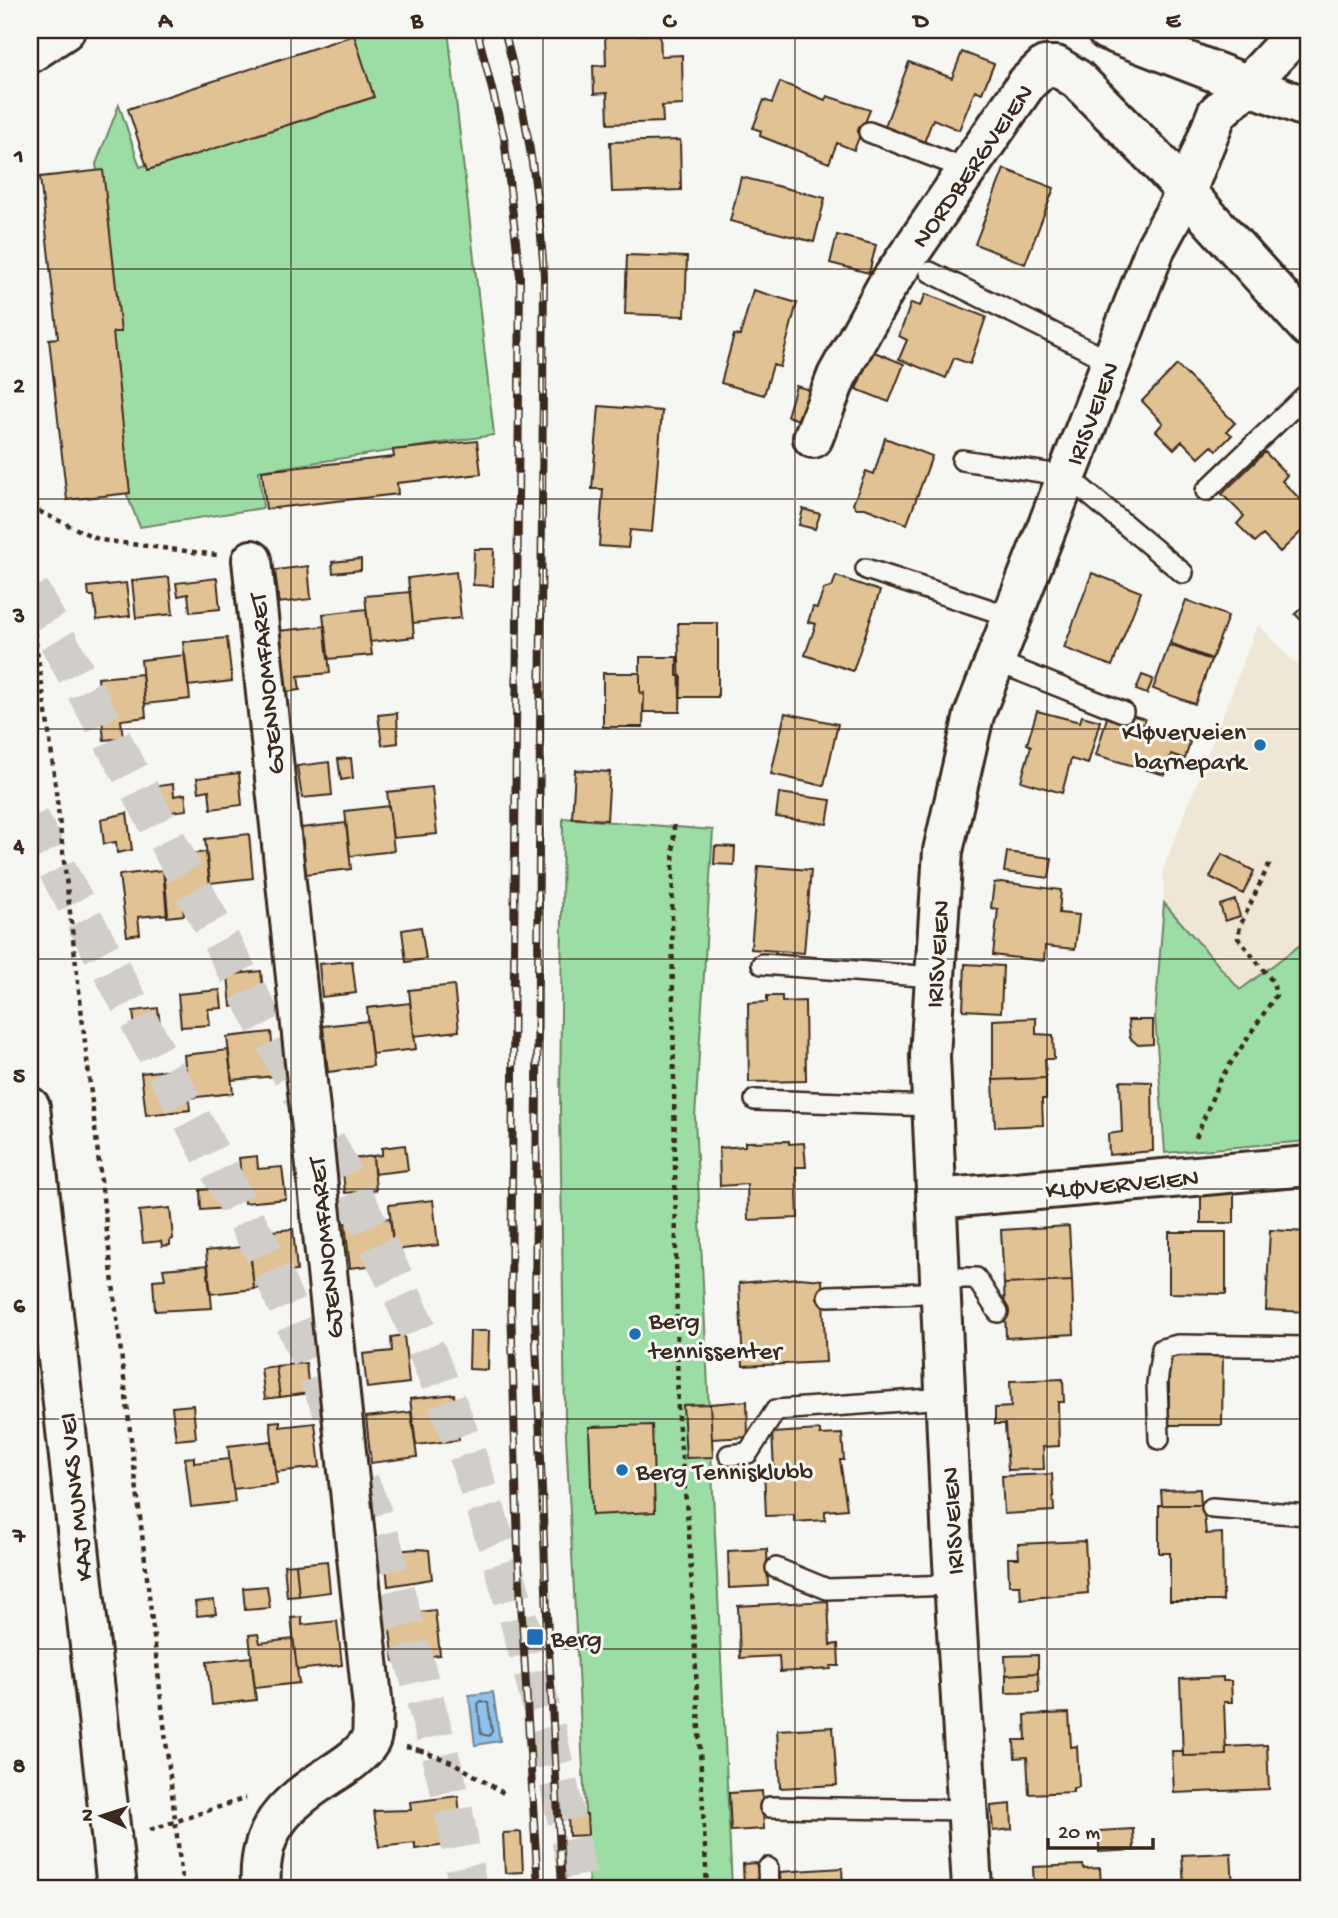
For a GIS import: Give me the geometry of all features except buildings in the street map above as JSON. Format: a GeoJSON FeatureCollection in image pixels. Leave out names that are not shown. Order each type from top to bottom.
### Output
{"type":"FeatureCollection","features":[{"type":"Feature","properties":{"kind":"street"},"geometry":{"type":"LineString","coordinates":[[30,53],[65,30]]}},
{"type":"Feature","properties":{"kind":"street"},"geometry":{"type":"LineString","coordinates":[[1106,30],[1308,108]]}},
{"type":"Feature","properties":{"kind":"street","name":"IRISVEIEN"},"geometry":{"type":"LineString","coordinates":[[972,1888],[954,1585],[932,1106],[933,976],[943,851],[974,715],[1156,247],[1186,192],[1217,113],[1248,85],[1299,30]]}},
{"type":"Feature","properties":{"kind":"street","name":"NORDBERGVEIEN"},"geometry":{"type":"LineString","coordinates":[[813,438],[837,376],[885,289],[1027,83],[1045,66],[1056,66],[1077,79],[1186,192],[1308,327]]}},
{"type":"Feature","properties":{"kind":"street","name":"GJENNOMFARET"},"geometry":{"type":"LineString","coordinates":[[252,560],[373,1708],[371,1740],[347,1765],[305,1791],[274,1822],[259,1861],[261,1888]]}},
{"type":"Feature","properties":{"kind":"street","name":"KAJ MUNKS VEI"},"geometry":{"type":"LineString","coordinates":[[30,1107],[117,1888]]}},
{"type":"Feature","properties":{"kind":"street","name":"KLØVERVEIEN"},"geometry":{"type":"LineString","coordinates":[[936,1199],[1308,1166]]}},
{"type":"Feature","properties":{"kind":"lane"},"geometry":{"type":"LineString","coordinates":[[869,132],[968,170]]}},
{"type":"Feature","properties":{"kind":"lane"},"geometry":{"type":"LineString","coordinates":[[930,272],[1111,362]]}},
{"type":"Feature","properties":{"kind":"lane"},"geometry":{"type":"LineString","coordinates":[[1206,491],[1308,393]]}},
{"type":"Feature","properties":{"kind":"lane"},"geometry":{"type":"LineString","coordinates":[[962,460],[1067,476],[1183,573]]}},
{"type":"Feature","properties":{"kind":"lane"},"geometry":{"type":"LineString","coordinates":[[866,569],[1012,617]]}},
{"type":"Feature","properties":{"kind":"lane"},"geometry":{"type":"LineString","coordinates":[[995,661],[1123,712]]}},
{"type":"Feature","properties":{"kind":"lane"},"geometry":{"type":"LineString","coordinates":[[762,964],[933,976]]}},
{"type":"Feature","properties":{"kind":"lane"},"geometry":{"type":"LineString","coordinates":[[755,1100],[932,1106]]}},
{"type":"Feature","properties":{"kind":"lane"},"geometry":{"type":"LineString","coordinates":[[828,1296],[923,1293],[940,1278],[976,1278],[998,1312]]}},
{"type":"Feature","properties":{"kind":"lane"},"geometry":{"type":"LineString","coordinates":[[1159,1439],[1157,1383],[1162,1349],[1178,1345],[1308,1347]]}},
{"type":"Feature","properties":{"kind":"lane"},"geometry":{"type":"LineString","coordinates":[[729,1455],[748,1453],[776,1410],[945,1398]]}},
{"type":"Feature","properties":{"kind":"lane"},"geometry":{"type":"LineString","coordinates":[[1212,1508],[1308,1515]]}},
{"type":"Feature","properties":{"kind":"lane"},"geometry":{"type":"LineString","coordinates":[[776,1568],[827,1589],[954,1585]]}},
{"type":"Feature","properties":{"kind":"lane"},"geometry":{"type":"LineString","coordinates":[[770,1807],[967,1810]]}},
{"type":"Feature","properties":{"kind":"lane"},"geometry":{"type":"LineString","coordinates":[[768,1868],[769,1888]]}},
{"type":"Feature","properties":{"kind":"path"},"geometry":{"type":"LineString","coordinates":[[30,508],[100,540],[252,560]]}},
{"type":"Feature","properties":{"kind":"path"},"geometry":{"type":"LineString","coordinates":[[30,602],[50,740],[183,1888]]}},
{"type":"Feature","properties":{"kind":"path"},"geometry":{"type":"LineString","coordinates":[[674,824],[671,917],[678,1418],[691,1575],[707,1888]]}},
{"type":"Feature","properties":{"kind":"path"},"geometry":{"type":"LineString","coordinates":[[1187,1177],[1199,1128],[1219,1081],[1276,995],[1273,982],[1238,938],[1240,926],[1271,860]]}},
{"type":"Feature","properties":{"kind":"path"},"geometry":{"type":"LineString","coordinates":[[419,1750],[454,1763],[505,1794]]}},
{"type":"Feature","properties":{"kind":"path"},"geometry":{"type":"LineString","coordinates":[[150,1830],[270,1789],[305,1791]]}},
{"type":"Feature","properties":{"kind":"shaded area","name":"Kløverveien barnepark"},"geometry":{"type":"Polygon","coordinates":[[[1258,624],[1308,677],[1308,813],[1298,824],[1308,836],[1308,939],[1240,990],[1164,903],[1163,870],[1258,624]]]}},
{"type":"Feature","properties":{"kind":"green space"},"geometry":{"type":"Polygon","coordinates":[[[347,30],[448,30],[494,435],[259,471],[263,508],[140,527],[125,490],[107,329],[117,328],[96,164],[119,105],[140,167],[366,95],[347,30]]]}},
{"type":"Feature","properties":{"kind":"green space","name":"Berg tennissenter"},"geometry":{"type":"Polygon","coordinates":[[[563,818],[713,830],[695,1118],[732,1888],[589,1888],[565,1415],[560,1111],[563,818]]]}},
{"type":"Feature","properties":{"kind":"green space"},"geometry":{"type":"Polygon","coordinates":[[[1164,903],[1240,990],[1308,939],[1308,1141],[1165,1153],[1155,1017],[1164,903]]]}},
{"type":"Feature","properties":{"kind":"water"},"geometry":{"type":"Polygon","coordinates":[[[493,1692],[500,1741],[475,1745],[469,1695],[493,1692]]]}},
{"type":"Feature","properties":{"kind":"tunnel"},"geometry":{"type":"LineString","coordinates":[[30,590],[284,1060],[368,1223],[443,1390],[492,1529],[513,1600],[550,1743],[580,1888]]}},
{"type":"Feature","properties":{"kind":"tunnel"},"geometry":{"type":"LineString","coordinates":[[30,819],[264,1253],[325,1394],[378,1527],[451,1796],[468,1888]]}},
{"type":"Feature","properties":{"kind":"railway"},"geometry":{"type":"LineString","coordinates":[[477,30],[504,137],[520,276],[511,1303],[518,1551],[538,1888]]}},
{"type":"Feature","properties":{"kind":"railway"},"geometry":{"type":"LineString","coordinates":[[504,30],[530,152],[544,276],[535,1315],[562,1888]]}},
{"type":"Feature","properties":{"kind":"place","name":"Kløverveien barnepark"},"geometry":{"type":"Point","coordinates":[1260,745]}},
{"type":"Feature","properties":{"kind":"place","name":"Berg tennissenter"},"geometry":{"type":"Point","coordinates":[635,1334]}},
{"type":"Feature","properties":{"kind":"place","name":"Berg Tennisklubb"},"geometry":{"type":"Point","coordinates":[622,1470]}},
{"type":"Feature","properties":{"kind":"place","name":"Berg"},"geometry":{"type":"Point","coordinates":[535,1637]}}]}
